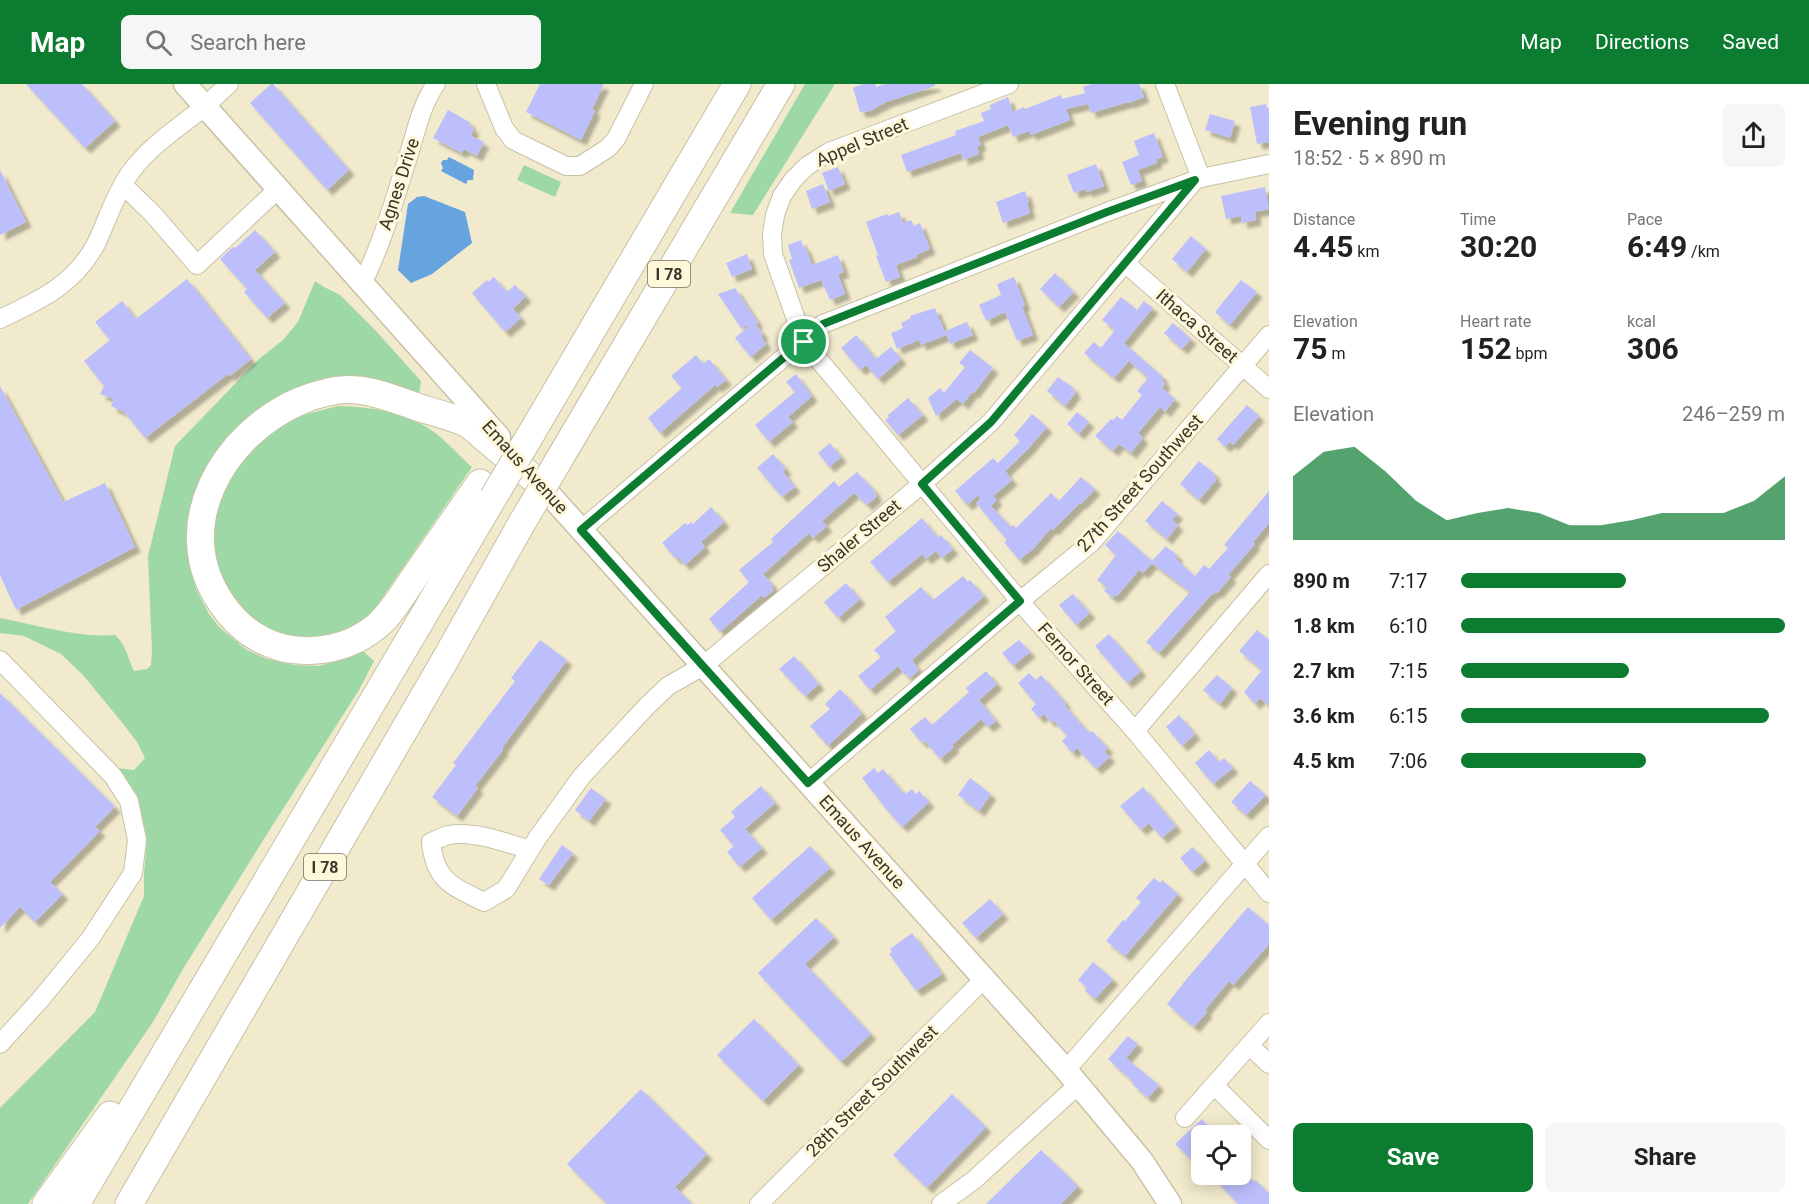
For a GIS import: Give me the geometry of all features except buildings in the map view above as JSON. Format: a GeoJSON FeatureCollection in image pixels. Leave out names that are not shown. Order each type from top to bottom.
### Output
{"type":"FeatureCollection","features":[{"type":"Feature","properties":{"kind":"highway"},"geometry":{"type":"LineString","coordinates":[[525,427],[722,84]]}},
{"type":"Feature","properties":{"kind":"highway","name":"I 78"},"geometry":{"type":"LineString","coordinates":[[76,1204],[487,490],[737,84]]}},
{"type":"Feature","properties":{"kind":"highway","name":"I 78"},"geometry":{"type":"LineString","coordinates":[[129,1204],[434,681],[519,528],[781,84]]}},
{"type":"Feature","properties":{"kind":"highway"},"geometry":{"type":"LineString","coordinates":[[487,490],[389,613],[365,634],[349,643],[309,651],[291,650],[257,638],[241,628],[229,615],[208,579],[203,558],[201,524],[205,503],[219,471],[230,453],[261,423],[284,408],[309,398],[330,392],[357,390],[384,396],[467,424],[539,483]]}},
{"type":"Feature","properties":{"kind":"highway"},"geometry":{"type":"LineString","coordinates":[[46,1204],[207,980]]}},
{"type":"Feature","properties":{"kind":"main road","name":"Emaus Avenue"},"geometry":{"type":"LineString","coordinates":[[185,84],[581,530],[985,978],[1142,1161],[1170,1204]]}},
{"type":"Feature","properties":{"kind":"street"},"geometry":{"type":"LineString","coordinates":[[0,319],[42,299],[63,285],[81,268],[95,245],[129,174],[168,134],[205,106],[229,84]]}},
{"type":"Feature","properties":{"kind":"street","name":"Agnes Drive"},"geometry":{"type":"LineString","coordinates":[[362,284],[375,258],[388,221],[423,107],[436,84]]}},
{"type":"Feature","properties":{"kind":"street"},"geometry":{"type":"LineString","coordinates":[[486,84],[504,128],[513,140],[566,166],[580,166],[608,148],[616,139],[644,84]]}},
{"type":"Feature","properties":{"kind":"street","name":"Appel Street"},"geometry":{"type":"LineString","coordinates":[[773,254],[772,234],[775,214],[782,196],[807,166],[829,152],[1009,84]]}},
{"type":"Feature","properties":{"kind":"street"},"geometry":{"type":"LineString","coordinates":[[1166,84],[1198,179]]}},
{"type":"Feature","properties":{"kind":"street"},"geometry":{"type":"LineString","coordinates":[[581,530],[823,324],[1107,212],[1198,179],[1269,164]]}},
{"type":"Feature","properties":{"kind":"street","name":"Shaler Street"},"geometry":{"type":"LineString","coordinates":[[530,850],[486,838],[463,835],[449,835],[431,842],[433,858],[441,874],[452,887],[483,902],[506,889],[530,850],[582,776],[646,707],[668,686],[703,666],[922,484],[991,422],[1198,179]]}},
{"type":"Feature","properties":{"kind":"street"},"geometry":{"type":"LineString","coordinates":[[123,184],[153,214],[197,265],[278,189]]}},
{"type":"Feature","properties":{"kind":"street","name":"Fernor Street"},"geometry":{"type":"LineString","coordinates":[[773,254],[804,342],[1020,601],[1135,731],[1269,893]]}},
{"type":"Feature","properties":{"kind":"street","name":"Ithaca Street"},"geometry":{"type":"LineString","coordinates":[[1125,263],[1269,389]]}},
{"type":"Feature","properties":{"kind":"street","name":"27th Street Southwest"},"geometry":{"type":"LineString","coordinates":[[808,783],[1092,542],[1269,335]]}},
{"type":"Feature","properties":{"kind":"street"},"geometry":{"type":"LineString","coordinates":[[1135,731],[1269,574]]}},
{"type":"Feature","properties":{"kind":"street"},"geometry":{"type":"LineString","coordinates":[[0,660],[113,776],[129,801],[137,840],[133,873],[90,939],[0,1044]]}},
{"type":"Feature","properties":{"kind":"street"},"geometry":{"type":"LineString","coordinates":[[941,1204],[974,1180],[1072,1078],[1269,836]]}},
{"type":"Feature","properties":{"kind":"street","name":"28th Street Southwest"},"geometry":{"type":"LineString","coordinates":[[759,1204],[985,978]]}},
{"type":"Feature","properties":{"kind":"street"},"geometry":{"type":"LineString","coordinates":[[1185,1118],[1269,1023]]}},
{"type":"Feature","properties":{"kind":"street"},"geometry":{"type":"LineString","coordinates":[[1250,1045],[1269,1064]]}},
{"type":"Feature","properties":{"kind":"street"},"geometry":{"type":"LineString","coordinates":[[1214,1085],[1269,1140]]}},
{"type":"Feature","properties":{"kind":"green space"},"geometry":{"type":"Polygon","coordinates":[[[805,84],[835,84],[753,215],[730,213],[805,84]]]}},
{"type":"Feature","properties":{"kind":"green space"},"geometry":{"type":"Polygon","coordinates":[[[524,165],[561,182],[555,197],[517,180],[524,165]]]}},
{"type":"Feature","properties":{"kind":"green space"},"geometry":{"type":"Polygon","coordinates":[[[315,281],[340,295],[376,331],[421,381],[419,394],[394,391],[250,421],[191,558],[196,589],[209,614],[220,628],[247,650],[267,659],[294,665],[318,666],[338,661],[362,650],[374,661],[359,690],[183,969],[153,1022],[28,1204],[0,1204],[0,1108],[95,1012],[144,896],[147,839],[136,796],[116,768],[134,770],[145,758],[137,742],[83,675],[61,654],[24,636],[0,633],[0,618],[71,633],[115,635],[124,648],[134,671],[147,669],[151,665],[148,556],[175,446],[259,359],[283,340],[298,322],[315,281]]]}},
{"type":"Feature","properties":{"kind":"green space"},"geometry":{"type":"Polygon","coordinates":[[[338,406],[374,409],[409,418],[436,434],[472,467],[365,620],[326,643],[260,634],[217,579],[213,548],[216,514],[221,499],[230,478],[240,464],[267,435],[299,416],[338,406]]]}},
{"type":"Feature","properties":{"kind":"water"},"geometry":{"type":"Polygon","coordinates":[[[449,157],[474,170],[473,180],[468,180],[466,184],[441,171],[443,168],[441,163],[449,157]]]}},
{"type":"Feature","properties":{"kind":"water"},"geometry":{"type":"Polygon","coordinates":[[[424,196],[465,212],[472,243],[432,274],[411,283],[398,270],[408,204],[417,197],[424,196]]]}},
{"type":"Feature","properties":{"kind":"route"},"geometry":{"type":"LineString","coordinates":[[1195,180],[991,422],[922,484],[1020,601],[808,783],[581,530],[804,342],[823,324],[1107,212],[1195,180]]}}]}
